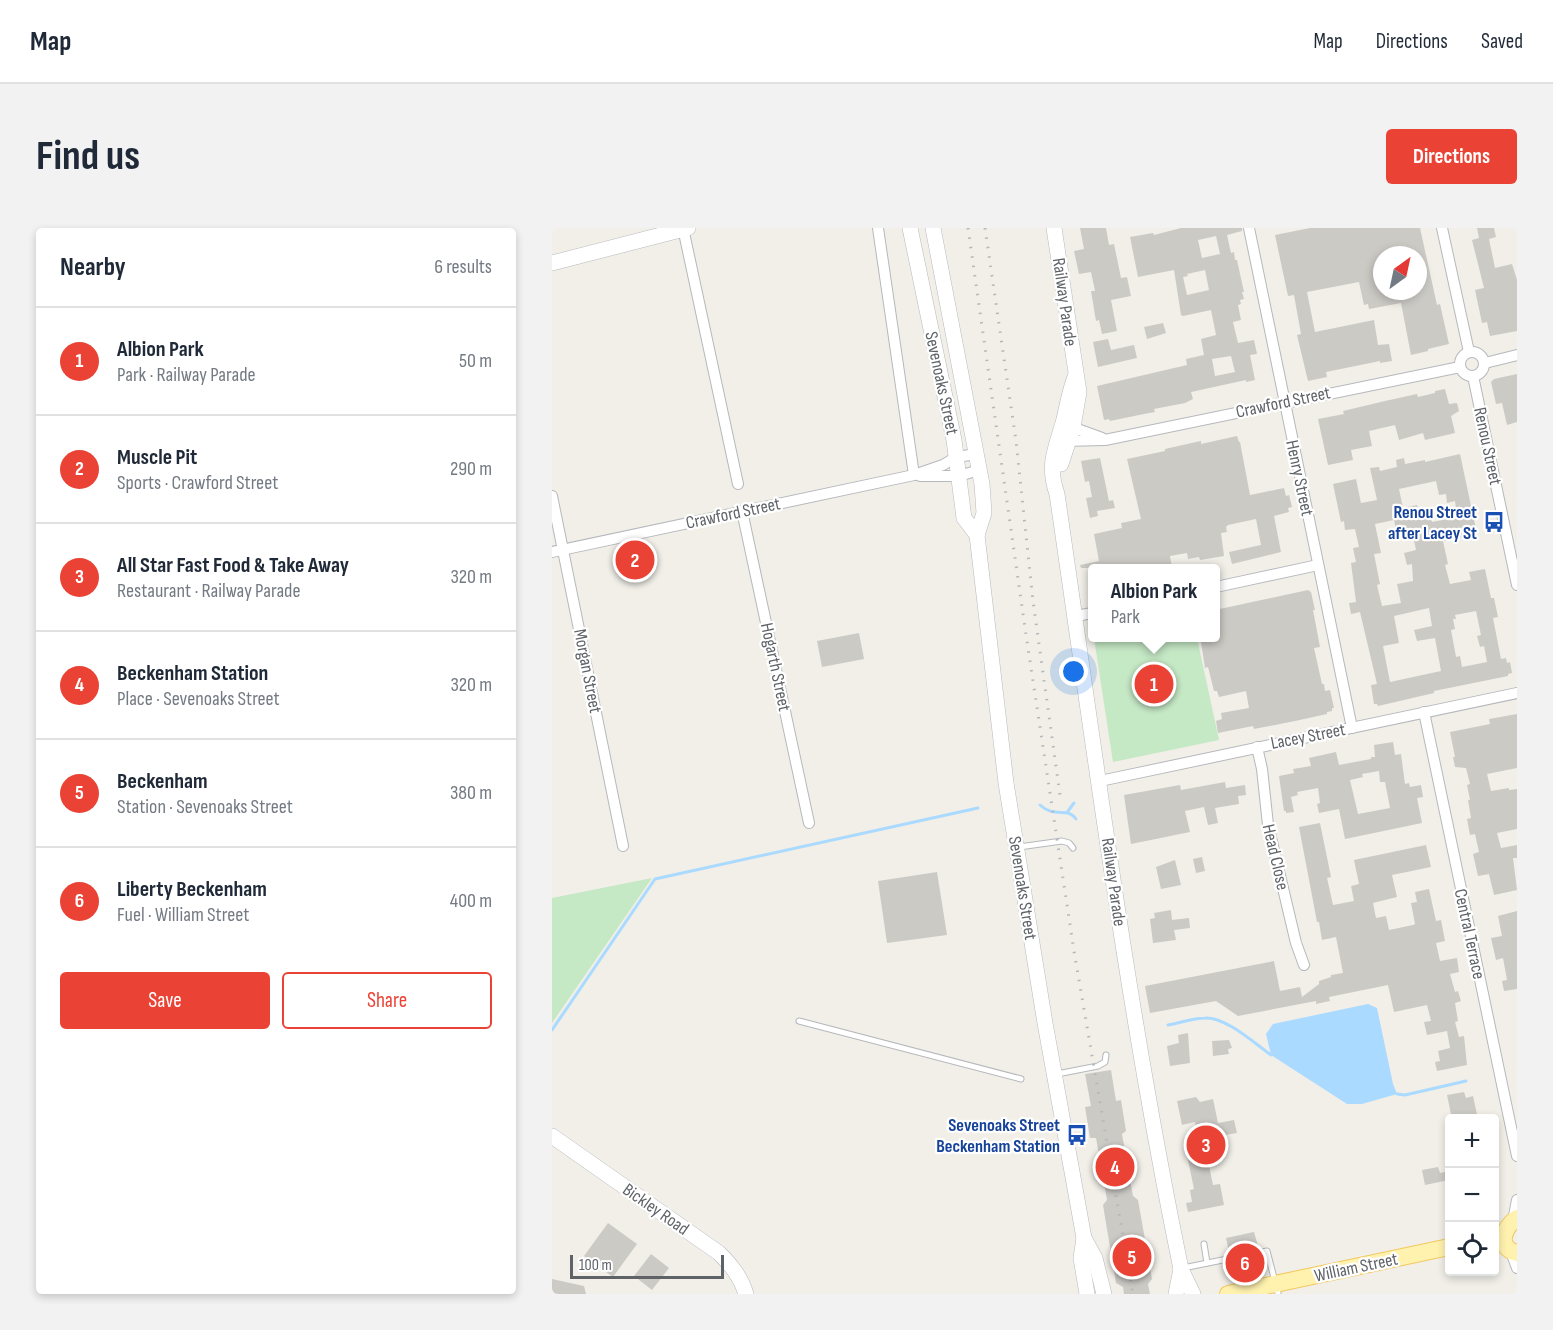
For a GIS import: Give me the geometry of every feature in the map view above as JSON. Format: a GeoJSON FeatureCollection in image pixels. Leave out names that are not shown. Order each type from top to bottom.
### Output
{"type":"FeatureCollection","features":[{"type":"Feature","properties":{"kind":"main road"},"geometry":{"type":"LineString","coordinates":[[1508,1225],[1503,1239],[1508,1251]]}},
{"type":"Feature","properties":{"kind":"main road","name":"William Street"},"geometry":{"type":"LineString","coordinates":[[1276,1290],[1445,1248]]}},
{"type":"Feature","properties":{"kind":"main road","name":"William Street"},"geometry":{"type":"LineString","coordinates":[[1228,1294],[1276,1290],[1445,1258]]}},
{"type":"Feature","properties":{"kind":"street"},"geometry":{"type":"LineString","coordinates":[[552,263],[685,228],[738,484]]}},
{"type":"Feature","properties":{"kind":"street"},"geometry":{"type":"LineString","coordinates":[[878,228],[914,476]]}},
{"type":"Feature","properties":{"kind":"street","name":"Sevenoaks Street"},"geometry":{"type":"LineString","coordinates":[[910,228],[956,457],[964,518],[977,535]]}},
{"type":"Feature","properties":{"kind":"street","name":"Sevenoaks Street"},"geometry":{"type":"LineString","coordinates":[[933,228],[977,454],[984,513],[977,535],[1006,783],[1084,1238],[1082,1258],[1087,1294]]}},
{"type":"Feature","properties":{"kind":"street","name":"Railway Parade"},"geometry":{"type":"LineString","coordinates":[[1054,228],[1079,392],[1063,441],[1057,494],[1138,1046],[1181,1269],[1193,1294]]}},
{"type":"Feature","properties":{"kind":"street","name":"Henry Street"},"geometry":{"type":"LineString","coordinates":[[1249,228],[1352,728]]}},
{"type":"Feature","properties":{"kind":"street"},"geometry":{"type":"LineString","coordinates":[[1442,228],[1469,352]]}},
{"type":"Feature","properties":{"kind":"street"},"geometry":{"type":"LineString","coordinates":[[1469,352],[1475,352],[1481,356],[1485,363],[1483,370],[1473,376],[1467,375],[1461,367],[1461,360],[1469,352]]}},
{"type":"Feature","properties":{"kind":"street"},"geometry":{"type":"LineString","coordinates":[[1485,363],[1517,355]]}},
{"type":"Feature","properties":{"kind":"street","name":"Crawford Street"},"geometry":{"type":"LineString","coordinates":[[1063,441],[1105,440],[1461,367]]}},
{"type":"Feature","properties":{"kind":"street","name":"Renou Street"},"geometry":{"type":"LineString","coordinates":[[1473,376],[1517,585]]}},
{"type":"Feature","properties":{"kind":"street"},"geometry":{"type":"LineString","coordinates":[[1068,425],[1105,440]]}},
{"type":"Feature","properties":{"kind":"street","name":"Crawford Street"},"geometry":{"type":"LineString","coordinates":[[552,552],[914,476],[943,465],[956,457],[977,454]]}},
{"type":"Feature","properties":{"kind":"street","name":"Crawford Street"},"geometry":{"type":"LineString","coordinates":[[914,476],[959,476],[979,470]]}},
{"type":"Feature","properties":{"kind":"street","name":"Morgan Street"},"geometry":{"type":"LineString","coordinates":[[552,496],[623,846]]}},
{"type":"Feature","properties":{"kind":"street","name":"Hogarth Street"},"geometry":{"type":"LineString","coordinates":[[742,511],[809,823]]}},
{"type":"Feature","properties":{"kind":"street"},"geometry":{"type":"LineString","coordinates":[[1220,586],[1318,565]]}},
{"type":"Feature","properties":{"kind":"street"},"geometry":{"type":"LineString","coordinates":[[1076,616],[1088,614]]}},
{"type":"Feature","properties":{"kind":"street","name":"Lacey Street"},"geometry":{"type":"LineString","coordinates":[[1100,781],[1517,693]]}},
{"type":"Feature","properties":{"kind":"street","name":"Central Terrace"},"geometry":{"type":"LineString","coordinates":[[1424,712],[1517,1156]]}},
{"type":"Feature","properties":{"kind":"street","name":"Head Close"},"geometry":{"type":"LineString","coordinates":[[1257,747],[1262,768],[1268,825],[1296,943],[1304,965]]}},
{"type":"Feature","properties":{"kind":"street","name":"Bickley Road"},"geometry":{"type":"LineString","coordinates":[[552,1136],[719,1253],[734,1268],[746,1294]]}},
{"type":"Feature","properties":{"kind":"street"},"geometry":{"type":"LineString","coordinates":[[1508,1225],[1517,1200]]}},
{"type":"Feature","properties":{"kind":"street","name":"Sevenoaks Street"},"geometry":{"type":"LineString","coordinates":[[1084,1238],[1095,1258],[1104,1294]]}},
{"type":"Feature","properties":{"kind":"street"},"geometry":{"type":"LineString","coordinates":[[1508,1251],[1517,1268]]}},
{"type":"Feature","properties":{"kind":"street","name":"Railway Parade"},"geometry":{"type":"LineString","coordinates":[[1176,1294],[1181,1269]]}},
{"type":"Feature","properties":{"kind":"lane"},"geometry":{"type":"LineString","coordinates":[[1017,847],[1062,841],[1069,843],[1073,848]]}},
{"type":"Feature","properties":{"kind":"lane"},"geometry":{"type":"LineString","coordinates":[[799,1021],[1021,1079]]}},
{"type":"Feature","properties":{"kind":"lane"},"geometry":{"type":"LineString","coordinates":[[1055,1074],[1098,1066],[1105,1062],[1106,1055]]}},
{"type":"Feature","properties":{"kind":"lane"},"geometry":{"type":"LineString","coordinates":[[1204,1244],[1207,1263]]}},
{"type":"Feature","properties":{"kind":"lane"},"geometry":{"type":"LineString","coordinates":[[1181,1269],[1267,1251],[1276,1290]]}},
{"type":"Feature","properties":{"kind":"green space"},"geometry":{"type":"Polygon","coordinates":[[[1095,642],[1198,642],[1219,740],[1113,762],[1095,642]]]}},
{"type":"Feature","properties":{"kind":"green space"},"geometry":{"type":"Polygon","coordinates":[[[652,878],[552,1023],[552,898],[652,878]]]}},
{"type":"Feature","properties":{"kind":"water"},"geometry":{"type":"Polygon","coordinates":[[[1368,1004],[1377,1008],[1397,1094],[1362,1104],[1347,1104],[1271,1055],[1266,1034],[1273,1024],[1368,1004]]]}},
{"type":"Feature","properties":{"kind":"building"},"geometry":{"type":"Polygon","coordinates":[[[1080,228],[1106,228],[1109,245],[1114,244],[1121,278],[1127,277],[1131,296],[1111,300],[1117,331],[1102,334],[1099,320],[1096,321],[1091,291],[1095,291],[1091,272],[1079,274],[1074,251],[1084,249],[1080,228]]]}},
{"type":"Feature","properties":{"kind":"building"},"geometry":{"type":"Polygon","coordinates":[[[1181,228],[1242,228],[1242,231],[1227,235],[1231,253],[1234,252],[1235,260],[1237,260],[1244,292],[1242,292],[1244,299],[1240,300],[1241,304],[1238,305],[1241,320],[1233,322],[1238,343],[1254,340],[1257,354],[1250,355],[1255,380],[1191,392],[1193,399],[1185,403],[1154,409],[1155,412],[1110,421],[1109,419],[1104,420],[1097,386],[1187,365],[1186,359],[1204,355],[1201,339],[1216,335],[1211,310],[1181,315],[1174,270],[1138,277],[1130,237],[1153,233],[1154,235],[1181,228]],[[1216,236],[1198,240],[1202,258],[1220,254],[1216,236]],[[1205,270],[1187,274],[1188,276],[1183,277],[1187,295],[1209,290],[1205,270]],[[1231,356],[1212,359],[1215,376],[1235,372],[1231,356]]]}},
{"type":"Feature","properties":{"kind":"building"},"geometry":{"type":"Polygon","coordinates":[[[1310,228],[1420,228],[1424,246],[1373,246],[1373,300],[1427,300],[1427,260],[1449,344],[1411,355],[1401,303],[1369,309],[1368,304],[1364,305],[1359,282],[1307,292],[1315,332],[1374,320],[1378,345],[1389,344],[1392,361],[1380,363],[1380,361],[1326,372],[1327,377],[1308,381],[1297,335],[1301,334],[1294,295],[1288,296],[1275,235],[1310,228]]]}},
{"type":"Feature","properties":{"kind":"building"},"geometry":{"type":"Polygon","coordinates":[[[1477,228],[1494,228],[1496,237],[1489,239],[1495,268],[1512,264],[1517,280],[1517,331],[1490,336],[1487,322],[1482,323],[1475,290],[1484,288],[1472,240],[1479,238],[1477,228]]]}},
{"type":"Feature","properties":{"kind":"building"},"geometry":{"type":"Polygon","coordinates":[[[1163,323],[1166,333],[1147,339],[1144,327],[1163,323]]]}},
{"type":"Feature","properties":{"kind":"building"},"geometry":{"type":"Polygon","coordinates":[[[1108,339],[1111,350],[1134,345],[1137,358],[1098,367],[1093,342],[1108,339]]]}},
{"type":"Feature","properties":{"kind":"building"},"geometry":{"type":"Polygon","coordinates":[[[1517,374],[1517,422],[1507,425],[1502,403],[1496,404],[1491,382],[1494,379],[1517,374]]]}},
{"type":"Feature","properties":{"kind":"building"},"geometry":{"type":"Polygon","coordinates":[[[1445,389],[1449,404],[1457,403],[1459,411],[1451,416],[1455,433],[1425,440],[1423,433],[1399,440],[1395,425],[1369,431],[1372,446],[1351,450],[1353,460],[1328,465],[1318,419],[1344,414],[1343,411],[1385,401],[1417,394],[1418,397],[1445,389]]]}},
{"type":"Feature","properties":{"kind":"building"},"geometry":{"type":"Polygon","coordinates":[[[1237,436],[1250,495],[1284,488],[1286,496],[1289,495],[1292,507],[1288,508],[1289,512],[1274,516],[1281,552],[1232,564],[1229,552],[1261,545],[1256,519],[1226,527],[1227,532],[1221,533],[1224,556],[1200,560],[1199,557],[1188,559],[1187,553],[1170,556],[1171,564],[1088,564],[1088,568],[1081,568],[1080,565],[1099,561],[1094,534],[1122,528],[1121,523],[1141,519],[1127,459],[1201,441],[1201,444],[1237,436]]]}},
{"type":"Feature","properties":{"kind":"building"},"geometry":{"type":"Polygon","coordinates":[[[1460,454],[1477,534],[1443,541],[1448,564],[1445,565],[1450,584],[1471,580],[1469,572],[1485,569],[1498,617],[1493,618],[1501,659],[1506,658],[1507,663],[1510,662],[1512,673],[1508,676],[1434,691],[1434,693],[1378,706],[1374,704],[1371,685],[1377,684],[1360,612],[1351,614],[1349,603],[1356,602],[1351,563],[1356,562],[1353,548],[1359,547],[1355,529],[1345,530],[1344,521],[1341,522],[1333,484],[1356,479],[1361,503],[1377,500],[1370,468],[1379,467],[1380,471],[1397,467],[1396,460],[1404,458],[1405,464],[1425,460],[1425,462],[1460,454]],[[1436,481],[1399,489],[1403,508],[1417,505],[1420,518],[1431,516],[1432,522],[1457,517],[1455,501],[1447,503],[1446,494],[1439,495],[1436,481]],[[1394,520],[1375,524],[1381,553],[1374,554],[1382,606],[1401,603],[1397,584],[1413,581],[1412,564],[1407,565],[1404,553],[1416,550],[1412,531],[1397,535],[1394,520]],[[1429,608],[1394,616],[1399,643],[1383,646],[1390,682],[1441,671],[1435,638],[1417,641],[1414,630],[1432,626],[1429,608]],[[1476,611],[1455,615],[1456,619],[1453,619],[1455,629],[1451,630],[1456,657],[1460,656],[1462,667],[1487,662],[1484,646],[1480,647],[1477,636],[1481,635],[1476,611]]]}},
{"type":"Feature","properties":{"kind":"building"},"geometry":{"type":"Polygon","coordinates":[[[1100,458],[1109,501],[1113,500],[1115,508],[1097,511],[1098,516],[1090,518],[1086,498],[1092,497],[1089,481],[1085,482],[1081,461],[1100,458]]]}},
{"type":"Feature","properties":{"kind":"building"},"geometry":{"type":"Polygon","coordinates":[[[1308,590],[1311,592],[1320,647],[1314,648],[1322,684],[1324,684],[1325,691],[1330,690],[1334,708],[1332,711],[1254,729],[1253,726],[1218,733],[1216,721],[1222,719],[1221,713],[1249,708],[1246,691],[1219,697],[1217,691],[1214,691],[1208,667],[1205,668],[1201,642],[1220,642],[1220,609],[1308,590]]]}},
{"type":"Feature","properties":{"kind":"building"},"geometry":{"type":"Polygon","coordinates":[[[859,633],[864,659],[822,667],[817,641],[859,633]]]}},
{"type":"Feature","properties":{"kind":"building"},"geometry":{"type":"Polygon","coordinates":[[[1517,714],[1517,768],[1487,774],[1491,791],[1517,789],[1517,829],[1497,833],[1501,848],[1517,845],[1517,858],[1513,858],[1517,890],[1494,895],[1489,874],[1478,876],[1473,854],[1479,852],[1475,834],[1470,835],[1467,819],[1471,818],[1467,785],[1470,784],[1466,768],[1455,767],[1450,732],[1490,724],[1489,719],[1517,714]]]}},
{"type":"Feature","properties":{"kind":"building"},"geometry":{"type":"Polygon","coordinates":[[[1393,742],[1395,755],[1401,754],[1405,784],[1409,783],[1410,787],[1421,785],[1423,797],[1417,798],[1422,823],[1345,839],[1339,809],[1319,813],[1318,788],[1297,792],[1298,795],[1291,797],[1294,812],[1284,811],[1279,776],[1294,773],[1293,769],[1311,766],[1309,758],[1336,752],[1339,765],[1371,759],[1375,757],[1374,745],[1393,742]],[[1379,771],[1362,774],[1363,777],[1350,780],[1358,814],[1390,808],[1385,782],[1380,782],[1379,771]]]}},
{"type":"Feature","properties":{"kind":"building"},"geometry":{"type":"Polygon","coordinates":[[[1225,782],[1226,788],[1245,785],[1246,795],[1238,796],[1239,804],[1215,808],[1218,823],[1208,825],[1204,807],[1185,811],[1190,832],[1131,844],[1124,795],[1180,785],[1181,790],[1225,782]]]}},
{"type":"Feature","properties":{"kind":"building"},"geometry":{"type":"Polygon","coordinates":[[[1320,823],[1331,877],[1327,878],[1333,905],[1354,901],[1351,886],[1359,884],[1354,860],[1426,845],[1431,867],[1392,875],[1397,897],[1373,903],[1376,918],[1386,916],[1389,930],[1413,925],[1415,924],[1411,903],[1417,902],[1415,892],[1429,889],[1436,921],[1441,920],[1445,941],[1436,943],[1440,961],[1457,958],[1459,972],[1450,974],[1455,992],[1458,991],[1461,1001],[1455,1003],[1458,1021],[1455,1022],[1459,1037],[1464,1036],[1467,1065],[1437,1071],[1435,1062],[1440,1061],[1438,1051],[1450,1048],[1447,1031],[1427,1035],[1424,1022],[1431,1021],[1427,1005],[1394,1012],[1388,985],[1329,997],[1330,1001],[1316,1004],[1316,1001],[1238,1016],[1216,1001],[1150,1013],[1145,986],[1274,961],[1280,991],[1300,987],[1302,997],[1319,984],[1319,981],[1331,975],[1343,973],[1336,937],[1322,940],[1299,827],[1320,823]]]}},
{"type":"Feature","properties":{"kind":"building"},"geometry":{"type":"Polygon","coordinates":[[[1202,857],[1205,871],[1196,873],[1193,859],[1202,857]]]}},
{"type":"Feature","properties":{"kind":"building"},"geometry":{"type":"Polygon","coordinates":[[[1175,860],[1181,885],[1161,889],[1156,867],[1175,860]]]}},
{"type":"Feature","properties":{"kind":"building"},"geometry":{"type":"Polygon","coordinates":[[[937,872],[947,935],[887,943],[878,881],[937,872]]]}},
{"type":"Feature","properties":{"kind":"building"},"geometry":{"type":"Polygon","coordinates":[[[1171,910],[1172,920],[1189,918],[1190,928],[1174,930],[1176,940],[1153,943],[1150,919],[1155,918],[1154,913],[1171,910]]]}},
{"type":"Feature","properties":{"kind":"building"},"geometry":{"type":"Polygon","coordinates":[[[1517,911],[1517,989],[1504,991],[1502,981],[1507,980],[1503,958],[1496,960],[1491,938],[1502,936],[1498,916],[1517,911]]]}},
{"type":"Feature","properties":{"kind":"building"},"geometry":{"type":"Polygon","coordinates":[[[1188,1033],[1190,1063],[1170,1066],[1167,1046],[1179,1043],[1178,1035],[1188,1033]]]}},
{"type":"Feature","properties":{"kind":"building"},"geometry":{"type":"Polygon","coordinates":[[[1229,1040],[1232,1048],[1228,1049],[1229,1054],[1213,1056],[1212,1041],[1229,1040]]]}},
{"type":"Feature","properties":{"kind":"building"},"geometry":{"type":"Polygon","coordinates":[[[1111,1070],[1116,1101],[1121,1100],[1126,1131],[1122,1134],[1133,1196],[1138,1200],[1152,1279],[1148,1284],[1150,1294],[1124,1294],[1123,1287],[1116,1283],[1103,1205],[1107,1200],[1096,1138],[1090,1138],[1085,1107],[1091,1106],[1085,1074],[1111,1070]]]}},
{"type":"Feature","properties":{"kind":"building"},"geometry":{"type":"Polygon","coordinates":[[[1464,1092],[1466,1098],[1473,1096],[1477,1114],[1451,1114],[1447,1095],[1464,1092]]]}},
{"type":"Feature","properties":{"kind":"building"},"geometry":{"type":"Polygon","coordinates":[[[1196,1097],[1200,1102],[1213,1099],[1218,1123],[1234,1120],[1237,1133],[1219,1136],[1221,1148],[1201,1152],[1195,1122],[1182,1125],[1177,1101],[1196,1097]]]}},
{"type":"Feature","properties":{"kind":"building"},"geometry":{"type":"Polygon","coordinates":[[[1207,1156],[1213,1185],[1220,1184],[1224,1205],[1188,1212],[1186,1203],[1192,1202],[1190,1190],[1194,1189],[1188,1160],[1207,1156]]]}},
{"type":"Feature","properties":{"kind":"building"},"geometry":{"type":"Polygon","coordinates":[[[1438,1167],[1440,1173],[1445,1172],[1445,1181],[1425,1185],[1422,1170],[1438,1167]]]}},
{"type":"Feature","properties":{"kind":"building"},"geometry":{"type":"Polygon","coordinates":[[[608,1223],[637,1244],[613,1277],[584,1256],[608,1223]]]}},
{"type":"Feature","properties":{"kind":"building"},"geometry":{"type":"Polygon","coordinates":[[[1254,1232],[1258,1246],[1252,1247],[1253,1249],[1229,1252],[1226,1238],[1254,1232]]]}},
{"type":"Feature","properties":{"kind":"building"},"geometry":{"type":"Polygon","coordinates":[[[651,1254],[669,1268],[652,1290],[634,1276],[651,1254]]]}},
{"type":"Feature","properties":{"kind":"building"},"geometry":{"type":"Polygon","coordinates":[[[1255,1258],[1259,1275],[1238,1279],[1234,1263],[1255,1258]]]}},
{"type":"Feature","properties":{"kind":"building"},"geometry":{"type":"Polygon","coordinates":[[[552,1279],[584,1286],[586,1294],[552,1294],[552,1279]]]}},
{"type":"Feature","properties":{"kind":"waterway"},"geometry":{"type":"LineString","coordinates":[[1068,811],[1074,803]]}},
{"type":"Feature","properties":{"kind":"waterway"},"geometry":{"type":"LineString","coordinates":[[1040,805],[1051,811],[1069,813],[1076,819]]}},
{"type":"Feature","properties":{"kind":"waterway"},"geometry":{"type":"LineString","coordinates":[[552,1030],[655,879],[978,808]]}},
{"type":"Feature","properties":{"kind":"waterway"},"geometry":{"type":"LineString","coordinates":[[1168,1025],[1196,1019],[1213,1019],[1231,1026],[1271,1055]]}},
{"type":"Feature","properties":{"kind":"waterway"},"geometry":{"type":"LineString","coordinates":[[1397,1094],[1405,1095],[1466,1081]]}},
{"type":"Feature","properties":{"kind":"railway"},"geometry":{"type":"LineString","coordinates":[[968,228],[1074,951],[1133,1294]]}},
{"type":"Feature","properties":{"kind":"railway"},"geometry":{"type":"LineString","coordinates":[[985,228],[1016,441],[1033,601],[1061,802]]}},
{"type":"Feature","properties":{"kind":"place","name":"Renou Street after Lacey St"},"geometry":{"type":"Point","coordinates":[1494,522]}},
{"type":"Feature","properties":{"kind":"place","name":"Muscle Pit"},"geometry":{"type":"Point","coordinates":[635,560]}},
{"type":"Feature","properties":{"kind":"place","name":"Albion Park"},"geometry":{"type":"Point","coordinates":[1154,684]}},
{"type":"Feature","properties":{"kind":"place","name":"Sevenoaks Street Beckenham Station"},"geometry":{"type":"Point","coordinates":[1077,1135]}},
{"type":"Feature","properties":{"kind":"place","name":"All Star Fast Food & Take Away"},"geometry":{"type":"Point","coordinates":[1206,1145]}},
{"type":"Feature","properties":{"kind":"place","name":"Beckenham Station"},"geometry":{"type":"Point","coordinates":[1115,1167]}},
{"type":"Feature","properties":{"kind":"place","name":"Beckenham"},"geometry":{"type":"Point","coordinates":[1132,1257]}},
{"type":"Feature","properties":{"kind":"place","name":"Liberty Beckenham"},"geometry":{"type":"Point","coordinates":[1245,1263]}}]}
